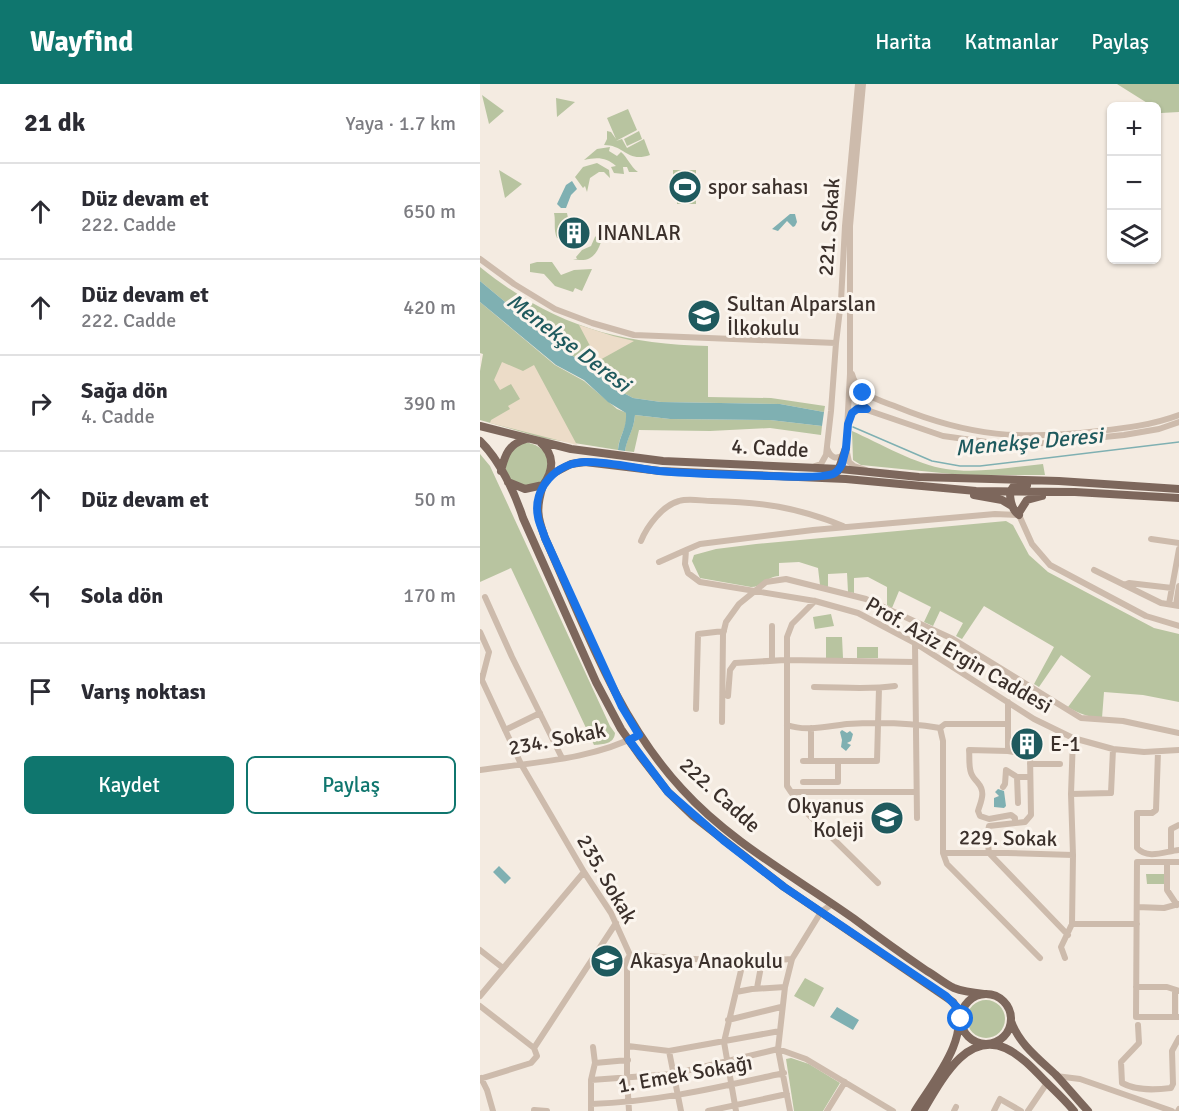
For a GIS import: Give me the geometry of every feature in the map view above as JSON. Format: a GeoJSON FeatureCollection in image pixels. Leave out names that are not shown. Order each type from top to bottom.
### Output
{"type":"FeatureCollection","features":[{"type":"Feature","properties":{"kind":"main road"},"geometry":{"type":"LineString","coordinates":[[480,426],[540,442],[550,455],[552,463],[550,475],[543,485],[525,489],[507,481],[494,456],[480,441]]}},
{"type":"Feature","properties":{"kind":"main road"},"geometry":{"type":"LineString","coordinates":[[501,471],[506,453],[511,446],[527,438]]}},
{"type":"Feature","properties":{"kind":"main road","name":"4. Cadde"},"geometry":{"type":"LineString","coordinates":[[540,442],[609,455],[663,461],[840,469],[919,477],[1070,481],[1179,489]]}},
{"type":"Feature","properties":{"kind":"main road"},"geometry":{"type":"LineString","coordinates":[[802,477],[833,474],[840,469],[845,451]]}},
{"type":"Feature","properties":{"kind":"main road","name":"4. Cadde"},"geometry":{"type":"LineString","coordinates":[[550,475],[571,464],[585,462],[660,471],[846,479],[946,489],[1179,498]]}},
{"type":"Feature","properties":{"kind":"main road"},"geometry":{"type":"LineString","coordinates":[[999,480],[1012,490],[1017,511]]}},
{"type":"Feature","properties":{"kind":"main road","name":"222. Cadde"},"geometry":{"type":"LineString","coordinates":[[507,481],[517,499],[523,518],[596,682],[629,740],[668,792],[693,816],[784,887],[946,996],[958,1008],[961,1019]]}},
{"type":"Feature","properties":{"kind":"main road"},"geometry":{"type":"LineString","coordinates":[[1012,490],[1019,485],[1056,485],[1070,481]]}},
{"type":"Feature","properties":{"kind":"main road","name":"222. Cadde"},"geometry":{"type":"LineString","coordinates":[[543,485],[537,508],[545,538],[622,707],[639,735],[676,783],[703,810],[767,860],[952,987],[985,994]]}},
{"type":"Feature","properties":{"kind":"main road"},"geometry":{"type":"LineString","coordinates":[[946,489],[1002,500],[1017,511]]}},
{"type":"Feature","properties":{"kind":"main road"},"geometry":{"type":"LineString","coordinates":[[1017,511],[1031,497],[1066,492]]}},
{"type":"Feature","properties":{"kind":"main road"},"geometry":{"type":"LineString","coordinates":[[915,1111],[956,1043],[962,1011],[971,999],[985,994],[1000,999],[1009,1012],[1015,1032],[1088,1111]]}},
{"type":"Feature","properties":{"kind":"main road"},"geometry":{"type":"LineString","coordinates":[[961,1019],[962,1027],[971,1040],[1013,1050],[1029,1063],[1074,1111]]}},
{"type":"Feature","properties":{"kind":"main road"},"geometry":{"type":"LineString","coordinates":[[926,1110],[958,1060],[970,1050],[1000,1040],[1009,1027],[1011,1019]]}},
{"type":"Feature","properties":{"kind":"street","name":"221. Sokak"},"geometry":{"type":"LineString","coordinates":[[826,447],[841,302],[845,226],[858,84]]}},
{"type":"Feature","properties":{"kind":"street"},"geometry":{"type":"LineString","coordinates":[[863,84],[850,226],[850,369],[845,451],[849,462],[854,466],[872,472]]}},
{"type":"Feature","properties":{"kind":"street"},"geometry":{"type":"LineString","coordinates":[[480,259],[514,284],[555,309],[592,323],[634,334],[836,343]]}},
{"type":"Feature","properties":{"kind":"street"},"geometry":{"type":"LineString","coordinates":[[850,369],[856,385],[863,393],[922,417],[958,428],[990,434],[1053,436],[1136,427],[1179,416]]}},
{"type":"Feature","properties":{"kind":"street"},"geometry":{"type":"LineString","coordinates":[[867,409],[862,405],[861,399],[865,395],[870,396]]}},
{"type":"Feature","properties":{"kind":"street"},"geometry":{"type":"LineString","coordinates":[[848,424],[854,411],[860,408],[943,436],[1001,444],[1045,443],[1124,435],[1160,429],[1179,422]]}},
{"type":"Feature","properties":{"kind":"street"},"geometry":{"type":"LineString","coordinates":[[826,447],[833,457],[839,457],[845,451]]}},
{"type":"Feature","properties":{"kind":"street"},"geometry":{"type":"LineString","coordinates":[[808,468],[821,464],[826,447]]}},
{"type":"Feature","properties":{"kind":"street"},"geometry":{"type":"LineString","coordinates":[[641,540],[645,531],[664,510],[679,501],[747,502],[780,507],[802,511],[844,526]]}},
{"type":"Feature","properties":{"kind":"street"},"geometry":{"type":"LineString","coordinates":[[659,562],[700,544],[844,526],[1017,511],[1032,544],[1050,565],[1146,616],[1179,626]]}},
{"type":"Feature","properties":{"kind":"street"},"geometry":{"type":"LineString","coordinates":[[1151,539],[1179,543]]}},
{"type":"Feature","properties":{"kind":"street"},"geometry":{"type":"LineString","coordinates":[[1174,605],[1172,588],[1179,549]]}},
{"type":"Feature","properties":{"kind":"street","name":"Prof. Aziz Ergin Caddesi"},"geometry":{"type":"LineString","coordinates":[[686,550],[685,564],[688,573],[700,582],[815,601],[858,613],[915,643],[1034,719],[1073,738],[1113,749],[1144,753],[1179,750]]}},
{"type":"Feature","properties":{"kind":"street"},"geometry":{"type":"LineString","coordinates":[[1094,570],[1161,603],[1174,605]]}},
{"type":"Feature","properties":{"kind":"street"},"geometry":{"type":"LineString","coordinates":[[722,722],[723,632],[726,622],[740,604],[766,582],[786,579],[866,599],[952,639],[1081,718],[1124,721],[1179,733]]}},
{"type":"Feature","properties":{"kind":"street"},"geometry":{"type":"LineString","coordinates":[[1124,585],[1129,582],[1172,588]]}},
{"type":"Feature","properties":{"kind":"street"},"geometry":{"type":"LineString","coordinates":[[1174,605],[1179,586]]}},
{"type":"Feature","properties":{"kind":"street"},"geometry":{"type":"LineString","coordinates":[[485,597],[562,758]]}},
{"type":"Feature","properties":{"kind":"street"},"geometry":{"type":"LineString","coordinates":[[815,601],[792,624],[787,637],[785,660],[787,786],[805,811],[878,883]]}},
{"type":"Feature","properties":{"kind":"street"},"geometry":{"type":"LineString","coordinates":[[772,626],[772,661]]}},
{"type":"Feature","properties":{"kind":"street"},"geometry":{"type":"LineString","coordinates":[[480,632],[489,652],[481,678]]}},
{"type":"Feature","properties":{"kind":"street"},"geometry":{"type":"LineString","coordinates":[[696,709],[698,634],[723,632]]}},
{"type":"Feature","properties":{"kind":"street"},"geometry":{"type":"LineString","coordinates":[[915,643],[917,818]]}},
{"type":"Feature","properties":{"kind":"street"},"geometry":{"type":"LineString","coordinates":[[728,696],[730,670],[733,664],[785,660],[915,662]]}},
{"type":"Feature","properties":{"kind":"street","name":"235. Sokak"},"geometry":{"type":"LineString","coordinates":[[481,678],[521,764],[616,923],[630,955],[743,962],[792,959]]}},
{"type":"Feature","properties":{"kind":"street"},"geometry":{"type":"LineString","coordinates":[[814,687],[879,688],[895,686]]}},
{"type":"Feature","properties":{"kind":"street"},"geometry":{"type":"LineString","coordinates":[[803,761],[877,760],[879,688]]}},
{"type":"Feature","properties":{"kind":"street"},"geometry":{"type":"LineString","coordinates":[[1008,702],[1008,751]]}},
{"type":"Feature","properties":{"kind":"street"},"geometry":{"type":"LineString","coordinates":[[505,730],[540,713]]}},
{"type":"Feature","properties":{"kind":"street"},"geometry":{"type":"LineString","coordinates":[[787,725],[811,728],[879,724],[940,728],[945,724],[1007,724]]}},
{"type":"Feature","properties":{"kind":"street"},"geometry":{"type":"LineString","coordinates":[[811,728],[811,761]]}},
{"type":"Feature","properties":{"kind":"street"},"geometry":{"type":"LineString","coordinates":[[940,728],[943,741],[943,853],[947,864],[1040,958]]}},
{"type":"Feature","properties":{"kind":"street","name":"234. Sokak"},"geometry":{"type":"LineString","coordinates":[[480,770],[602,750],[639,735]]}},
{"type":"Feature","properties":{"kind":"street"},"geometry":{"type":"LineString","coordinates":[[1065,958],[1061,947],[1072,924],[1073,738]]}},
{"type":"Feature","properties":{"kind":"street"},"geometry":{"type":"LineString","coordinates":[[1071,794],[1111,793],[1113,749]]}},
{"type":"Feature","properties":{"kind":"street"},"geometry":{"type":"LineString","coordinates":[[1015,823],[1015,818],[1011,815],[989,819],[980,816],[978,812],[982,791],[970,771],[969,750],[1008,751],[1030,755],[1031,815],[1025,822],[989,826],[987,836],[989,853],[1068,935]]}},
{"type":"Feature","properties":{"kind":"street"},"geometry":{"type":"LineString","coordinates":[[1158,752],[1156,810],[1152,813],[1137,813],[1137,842],[1140,852],[1144,854],[1169,853],[1179,850]]}},
{"type":"Feature","properties":{"kind":"street"},"geometry":{"type":"LineString","coordinates":[[838,761],[838,782]]}},
{"type":"Feature","properties":{"kind":"street"},"geometry":{"type":"LineString","coordinates":[[1030,764],[1060,764]]}},
{"type":"Feature","properties":{"kind":"street"},"geometry":{"type":"LineString","coordinates":[[1003,787],[1006,770],[1017,777],[1030,777]]}},
{"type":"Feature","properties":{"kind":"street"},"geometry":{"type":"LineString","coordinates":[[1017,777],[1018,803]]}},
{"type":"Feature","properties":{"kind":"street"},"geometry":{"type":"LineString","coordinates":[[803,782],[846,782]]}},
{"type":"Feature","properties":{"kind":"street"},"geometry":{"type":"LineString","coordinates":[[791,792],[916,792]]}},
{"type":"Feature","properties":{"kind":"street"},"geometry":{"type":"LineString","coordinates":[[1171,851],[1171,829],[1179,825]]}},
{"type":"Feature","properties":{"kind":"street","name":"229. Sokak"},"geometry":{"type":"LineString","coordinates":[[943,853],[1073,855]]}},
{"type":"Feature","properties":{"kind":"street"},"geometry":{"type":"LineString","coordinates":[[1136,987],[1167,987],[1177,991],[1177,1017],[1136,1017],[1136,987],[1137,924],[1137,862],[1179,862]]}},
{"type":"Feature","properties":{"kind":"street"},"geometry":{"type":"LineString","coordinates":[[1137,907],[1164,908],[1178,905],[1167,890],[1167,862]]}},
{"type":"Feature","properties":{"kind":"street"},"geometry":{"type":"LineString","coordinates":[[480,996],[584,872]]}},
{"type":"Feature","properties":{"kind":"street"},"geometry":{"type":"LineString","coordinates":[[790,1111],[778,1049],[785,987],[792,959],[821,912],[832,904]]}},
{"type":"Feature","properties":{"kind":"street"},"geometry":{"type":"LineString","coordinates":[[534,1048],[616,923]]}},
{"type":"Feature","properties":{"kind":"street"},"geometry":{"type":"LineString","coordinates":[[1072,924],[1137,924]]}},
{"type":"Feature","properties":{"kind":"street"},"geometry":{"type":"LineString","coordinates":[[480,950],[503,968]]}},
{"type":"Feature","properties":{"kind":"street"},"geometry":{"type":"LineString","coordinates":[[629,1111],[627,960],[630,955]]}},
{"type":"Feature","properties":{"kind":"street"},"geometry":{"type":"LineString","coordinates":[[757,988],[762,961]]}},
{"type":"Feature","properties":{"kind":"street"},"geometry":{"type":"LineString","coordinates":[[736,1108],[724,1042],[743,962]]}},
{"type":"Feature","properties":{"kind":"street"},"geometry":{"type":"LineString","coordinates":[[736,992],[757,988],[785,987]]}},
{"type":"Feature","properties":{"kind":"street"},"geometry":{"type":"LineString","coordinates":[[480,1006],[534,1048],[537,1056],[531,1063],[481,1078],[493,1111]]}},
{"type":"Feature","properties":{"kind":"street"},"geometry":{"type":"LineString","coordinates":[[728,1020],[781,1007]]}},
{"type":"Feature","properties":{"kind":"street"},"geometry":{"type":"LineString","coordinates":[[1138,1025],[1139,1043],[1121,1062],[1122,1083],[1137,1089],[1173,1086],[1172,1051],[1179,1038]]}},
{"type":"Feature","properties":{"kind":"street"},"geometry":{"type":"LineString","coordinates":[[628,1046],[669,1051],[780,1031]]}},
{"type":"Feature","properties":{"kind":"street"},"geometry":{"type":"LineString","coordinates":[[591,1107],[591,1080],[596,1063],[593,1047]]}},
{"type":"Feature","properties":{"kind":"street"},"geometry":{"type":"LineString","coordinates":[[591,1080],[673,1074],[778,1049],[806,1059],[893,1111]]}},
{"type":"Feature","properties":{"kind":"street"},"geometry":{"type":"LineString","coordinates":[[669,1051],[681,1111]]}},
{"type":"Feature","properties":{"kind":"street"},"geometry":{"type":"LineString","coordinates":[[596,1063],[628,1060]]}},
{"type":"Feature","properties":{"kind":"street","name":"1. Emek Sokağı"},"geometry":{"type":"LineString","coordinates":[[591,1107],[678,1096],[784,1073]]}},
{"type":"Feature","properties":{"kind":"street"},"geometry":{"type":"LineString","coordinates":[[1056,1076],[1080,1079],[1155,1108],[1172,1111]]}},
{"type":"Feature","properties":{"kind":"street"},"geometry":{"type":"LineString","coordinates":[[827,1111],[845,1082]]}},
{"type":"Feature","properties":{"kind":"street"},"geometry":{"type":"LineString","coordinates":[[1028,1111],[1047,1083]]}},
{"type":"Feature","properties":{"kind":"street"},"geometry":{"type":"LineString","coordinates":[[708,1111],[736,1108],[787,1094]]}},
{"type":"Feature","properties":{"kind":"street"},"geometry":{"type":"LineString","coordinates":[[994,1111],[1000,1099],[1021,1111]]}},
{"type":"Feature","properties":{"kind":"street"},"geometry":{"type":"LineString","coordinates":[[534,1110],[547,1111]]}},
{"type":"Feature","properties":{"kind":"green space"},"geometry":{"type":"Polygon","coordinates":[[[1117,84],[1179,84],[1179,112],[1161,113],[1161,102],[1146,102],[1117,84]]]}},
{"type":"Feature","properties":{"kind":"green space"},"geometry":{"type":"Polygon","coordinates":[[[482,95],[504,111],[489,124],[482,95]]]}},
{"type":"Feature","properties":{"kind":"green space"},"geometry":{"type":"Polygon","coordinates":[[[556,98],[575,102],[557,117],[556,98]]]}},
{"type":"Feature","properties":{"kind":"green space"},"geometry":{"type":"Polygon","coordinates":[[[628,109],[637,130],[616,141],[622,139],[627,148],[644,139],[650,155],[636,157],[604,145],[607,131],[611,132],[616,139],[607,118],[628,109]]]}},
{"type":"Feature","properties":{"kind":"green space"},"geometry":{"type":"Polygon","coordinates":[[[639,131],[642,139],[627,146],[624,139],[639,131]]]}},
{"type":"Feature","properties":{"kind":"green space"},"geometry":{"type":"Polygon","coordinates":[[[610,147],[609,151],[617,156],[621,152],[638,172],[629,172],[627,167],[623,167],[624,174],[614,173],[611,167],[616,166],[605,159],[584,160],[597,149],[610,147]]]}},
{"type":"Feature","properties":{"kind":"green space"},"geometry":{"type":"Polygon","coordinates":[[[597,163],[609,170],[610,178],[604,172],[599,172],[590,178],[587,192],[585,186],[583,188],[575,177],[583,167],[597,163]]]}},
{"type":"Feature","properties":{"kind":"green space"},"geometry":{"type":"Polygon","coordinates":[[[499,170],[522,184],[505,198],[499,170]]]}},
{"type":"Feature","properties":{"kind":"green space"},"geometry":{"type":"Polygon","coordinates":[[[673,170],[696,170],[696,193],[673,193],[673,170]]]}},
{"type":"Feature","properties":{"kind":"green space","name":"spor sahası"},"geometry":{"type":"Polygon","coordinates":[[[677,194],[696,194],[696,204],[677,204],[677,194]]]}},
{"type":"Feature","properties":{"kind":"green space"},"geometry":{"type":"Polygon","coordinates":[[[554,213],[567,213],[569,223],[562,232],[564,239],[557,238],[554,213]]]}},
{"type":"Feature","properties":{"kind":"green space"},"geometry":{"type":"Polygon","coordinates":[[[607,226],[593,256],[588,259],[581,260],[573,259],[577,259],[576,257],[582,250],[591,246],[595,237],[607,226]]]}},
{"type":"Feature","properties":{"kind":"green space"},"geometry":{"type":"Polygon","coordinates":[[[552,262],[561,275],[574,270],[592,269],[582,291],[575,288],[573,292],[555,286],[544,274],[530,272],[530,264],[552,262]]]}},
{"type":"Feature","properties":{"kind":"green space"},"geometry":{"type":"Polygon","coordinates":[[[480,267],[533,304],[587,328],[644,341],[708,346],[708,397],[771,398],[825,406],[824,412],[780,404],[661,402],[633,398],[618,390],[594,368],[564,351],[480,281],[480,267]]]}},
{"type":"Feature","properties":{"kind":"green space"},"geometry":{"type":"Polygon","coordinates":[[[480,302],[555,365],[584,381],[617,409],[627,413],[618,450],[543,438],[480,420],[480,371],[483,354],[480,353],[480,302]]]}},
{"type":"Feature","properties":{"kind":"green space"},"geometry":{"type":"Polygon","coordinates":[[[635,415],[670,419],[770,420],[822,426],[821,435],[770,428],[710,431],[639,430],[634,452],[625,451],[635,415]]]}},
{"type":"Feature","properties":{"kind":"green space"},"geometry":{"type":"Polygon","coordinates":[[[852,431],[935,467],[970,471],[1043,464],[1045,475],[962,475],[861,465],[853,460],[852,431]]]}},
{"type":"Feature","properties":{"kind":"green space"},"geometry":{"type":"Polygon","coordinates":[[[521,442],[527,442],[542,449],[548,463],[542,481],[526,488],[507,478],[504,458],[521,442]]]}},
{"type":"Feature","properties":{"kind":"green space"},"geometry":{"type":"Polygon","coordinates":[[[480,454],[490,466],[615,733],[613,739],[608,743],[594,745],[511,568],[480,582],[480,454]]]}},
{"type":"Feature","properties":{"kind":"green space"},"geometry":{"type":"Polygon","coordinates":[[[1006,521],[1013,525],[1029,555],[1048,572],[1154,628],[1179,634],[1179,702],[1143,695],[1104,692],[1102,718],[1084,715],[1068,707],[1091,676],[1061,655],[1039,687],[1034,684],[1054,647],[984,606],[962,639],[956,636],[963,623],[940,611],[933,626],[924,622],[931,607],[899,591],[892,608],[887,605],[887,587],[868,577],[854,578],[854,593],[848,592],[847,573],[828,574],[828,587],[820,585],[818,568],[799,562],[779,563],[779,576],[751,587],[700,578],[692,561],[694,555],[716,549],[1006,521]]]}},
{"type":"Feature","properties":{"kind":"green space"},"geometry":{"type":"Polygon","coordinates":[[[831,614],[834,626],[815,629],[813,617],[831,614]]]}},
{"type":"Feature","properties":{"kind":"green space"},"geometry":{"type":"Polygon","coordinates":[[[826,637],[842,637],[843,658],[826,658],[826,637]]]}},
{"type":"Feature","properties":{"kind":"green space"},"geometry":{"type":"Polygon","coordinates":[[[857,647],[878,647],[878,658],[857,658],[857,647]]]}},
{"type":"Feature","properties":{"kind":"green space"},"geometry":{"type":"Polygon","coordinates":[[[1146,874],[1165,874],[1165,884],[1147,884],[1146,874]]]}},
{"type":"Feature","properties":{"kind":"green space"},"geometry":{"type":"Polygon","coordinates":[[[805,978],[824,988],[814,1007],[794,996],[805,978]]]}},
{"type":"Feature","properties":{"kind":"green space"},"geometry":{"type":"Polygon","coordinates":[[[986,1000],[1000,1005],[1005,1019],[1000,1033],[986,1038],[972,1033],[967,1019],[972,1005],[986,1000]]]}},
{"type":"Feature","properties":{"kind":"green space"},"geometry":{"type":"Polygon","coordinates":[[[791,1058],[809,1064],[840,1083],[823,1111],[794,1111],[786,1059],[791,1058]]]}},
{"type":"Feature","properties":{"kind":"shaded area"},"geometry":{"type":"Polygon","coordinates":[[[579,325],[613,336],[634,341],[598,361],[579,325]]]}},
{"type":"Feature","properties":{"kind":"shaded area"},"geometry":{"type":"Polygon","coordinates":[[[502,362],[523,371],[534,365],[577,445],[490,423],[491,420],[510,409],[508,406],[520,399],[511,384],[500,390],[494,380],[502,362]]]}},
{"type":"Feature","properties":{"kind":"water"},"geometry":{"type":"Polygon","coordinates":[[[572,181],[577,189],[571,195],[566,208],[561,208],[557,204],[566,185],[572,181]]]}},
{"type":"Feature","properties":{"kind":"water"},"geometry":{"type":"Polygon","coordinates":[[[790,214],[795,214],[797,222],[795,226],[793,227],[787,221],[778,231],[772,229],[790,214]]]}},
{"type":"Feature","properties":{"kind":"water"},"geometry":{"type":"Polygon","coordinates":[[[480,281],[564,351],[594,368],[618,390],[633,398],[661,402],[780,404],[824,412],[822,426],[770,420],[670,419],[635,415],[625,451],[618,450],[626,413],[608,402],[584,380],[556,365],[480,302],[480,281]]]}},
{"type":"Feature","properties":{"kind":"water"},"geometry":{"type":"Polygon","coordinates":[[[842,730],[853,734],[851,741],[847,743],[851,745],[846,751],[841,747],[840,732],[842,730]]]}},
{"type":"Feature","properties":{"kind":"water"},"geometry":{"type":"Polygon","coordinates":[[[998,789],[1004,791],[1006,806],[1004,808],[994,807],[994,798],[999,796],[995,792],[998,789]]]}},
{"type":"Feature","properties":{"kind":"water"},"geometry":{"type":"Polygon","coordinates":[[[499,866],[511,878],[505,884],[493,872],[499,866]]]}},
{"type":"Feature","properties":{"kind":"water"},"geometry":{"type":"Polygon","coordinates":[[[837,1007],[859,1020],[853,1030],[830,1017],[837,1007]]]}},
{"type":"Feature","properties":{"kind":"waterway","name":"Menekşe Deresi"},"geometry":{"type":"LineString","coordinates":[[853,427],[932,461],[960,466],[980,466],[1179,442]]}},
{"type":"Feature","properties":{"kind":"place","name":"spor sahası"},"geometry":{"type":"Point","coordinates":[685,187]}},
{"type":"Feature","properties":{"kind":"place","name":"INANLAR"},"geometry":{"type":"Point","coordinates":[574,233]}},
{"type":"Feature","properties":{"kind":"place","name":"Sultan Alparslan İlkokulu"},"geometry":{"type":"Point","coordinates":[704,316]}},
{"type":"Feature","properties":{"kind":"place","name":"E-1"},"geometry":{"type":"Point","coordinates":[1027,744]}},
{"type":"Feature","properties":{"kind":"place","name":"Okyanus Koleji"},"geometry":{"type":"Point","coordinates":[887,818]}},
{"type":"Feature","properties":{"kind":"place","name":"Akasya Anaokulu"},"geometry":{"type":"Point","coordinates":[607,961]}},
{"type":"Feature","properties":{"kind":"route"},"geometry":{"type":"LineString","coordinates":[[863,393],[870,396],[865,395],[861,399],[862,405],[867,409],[857,409],[850,416],[846,448],[840,469],[836,473],[802,477],[762,476],[660,471],[585,462],[571,464],[550,475],[543,485],[537,508],[538,517],[545,538],[622,707],[639,735],[629,740],[668,792],[693,816],[784,887],[946,996],[958,1008],[961,1019]]}}]}
